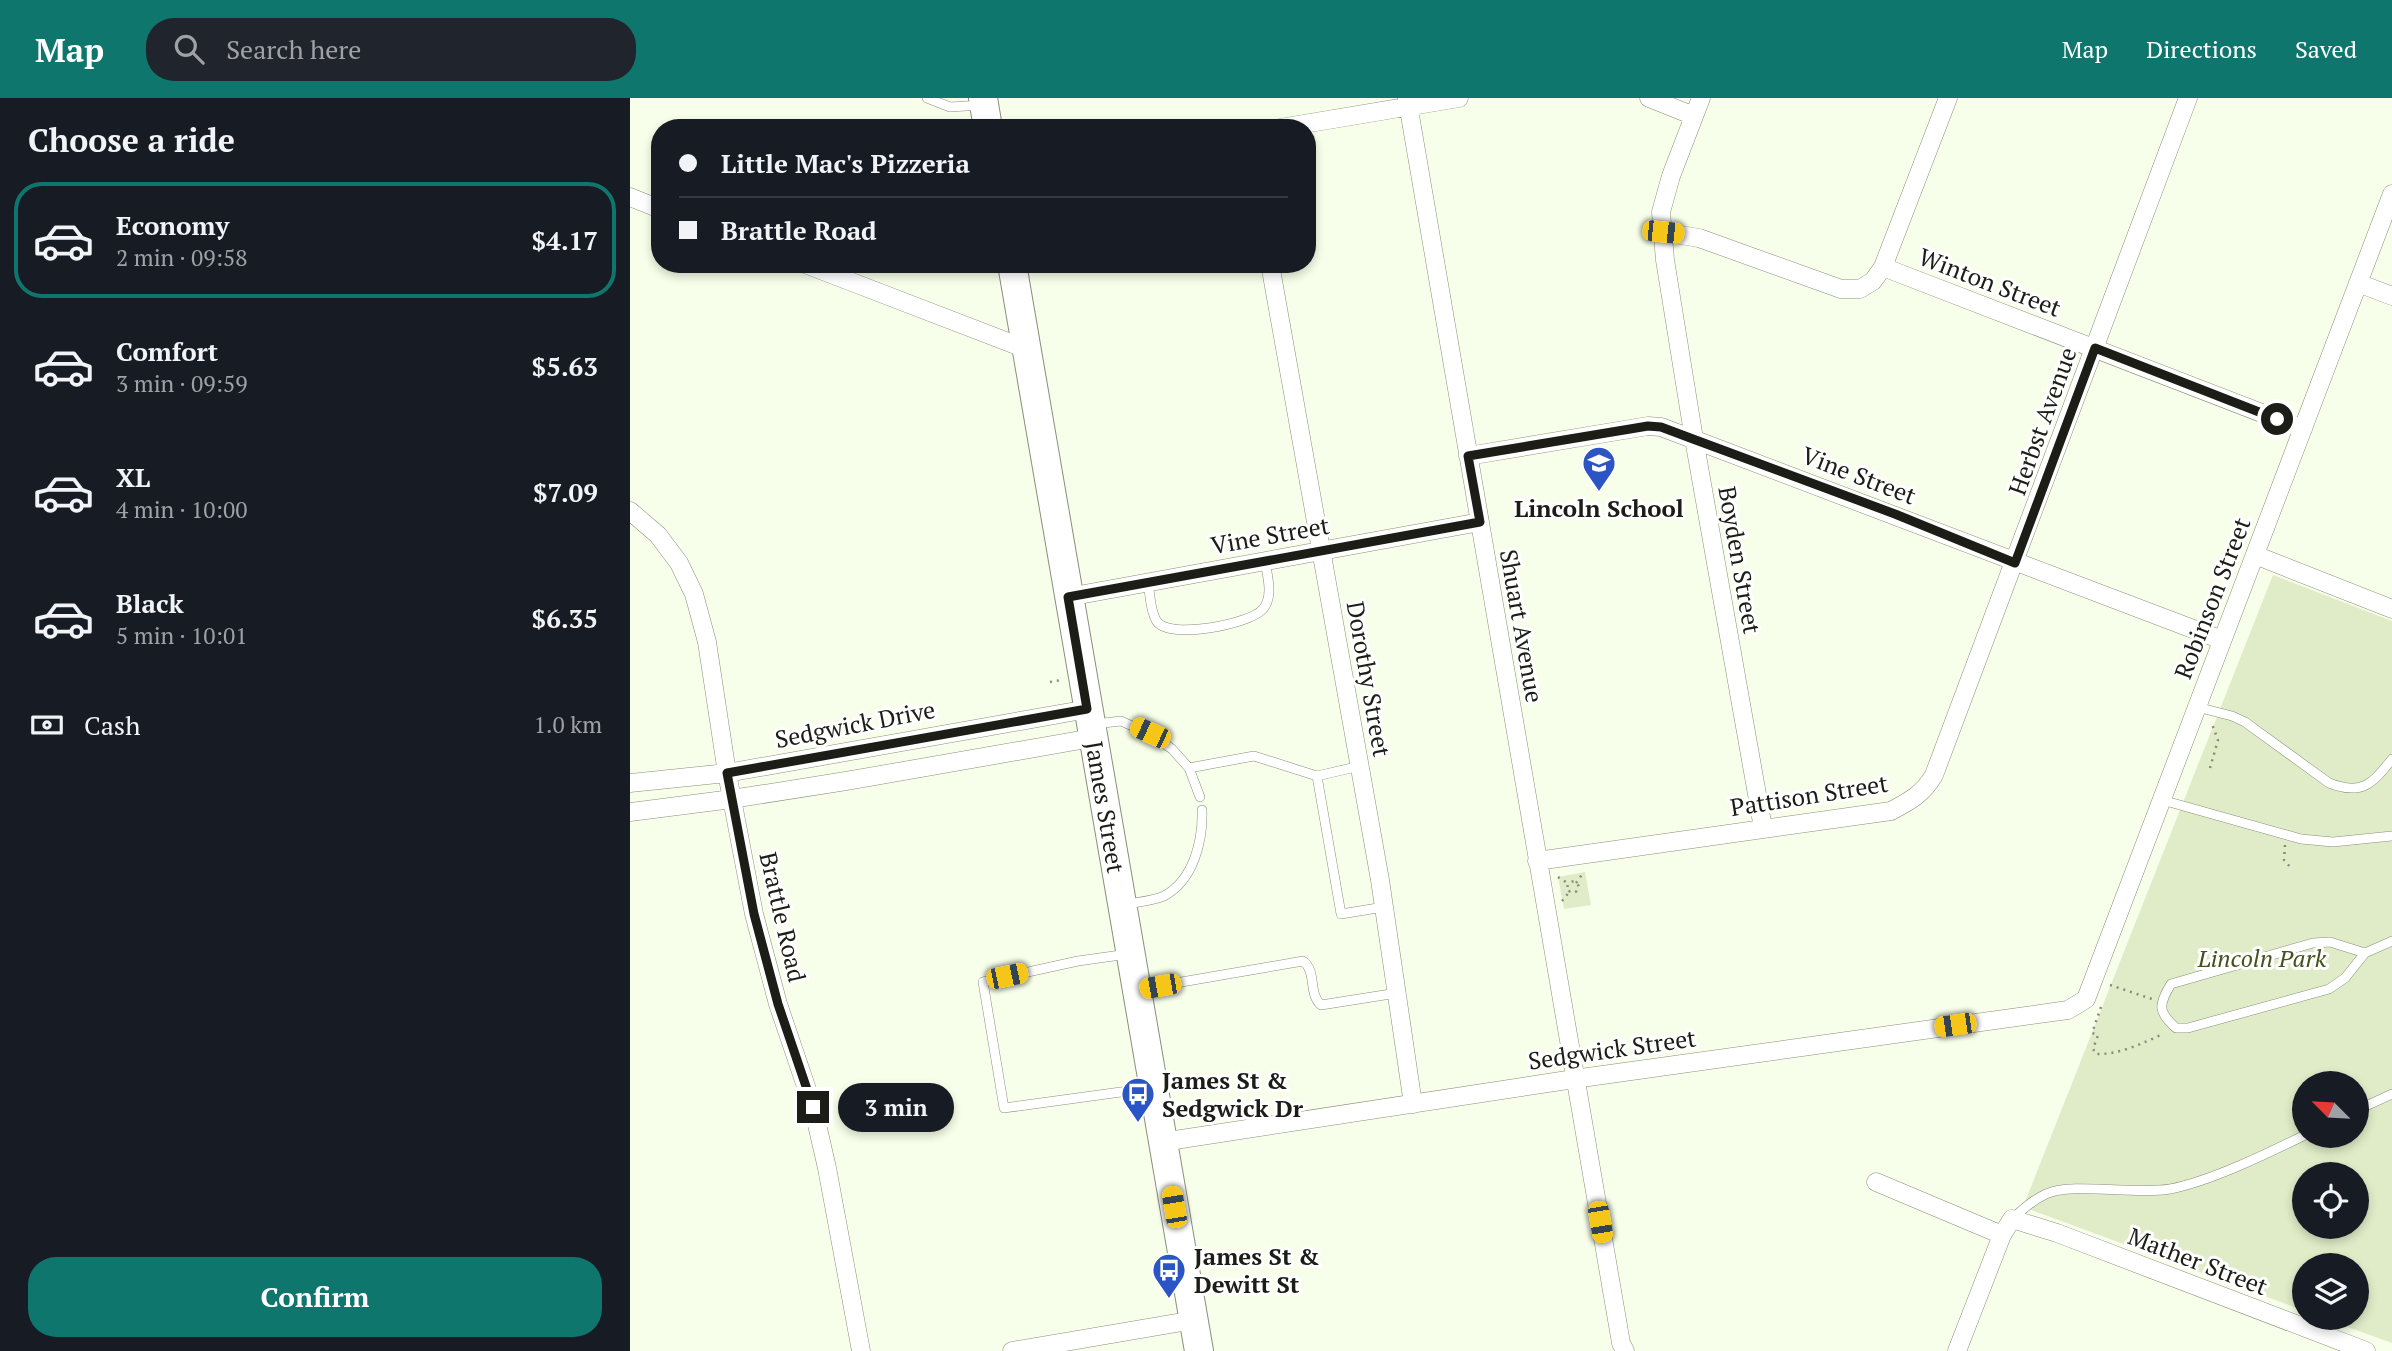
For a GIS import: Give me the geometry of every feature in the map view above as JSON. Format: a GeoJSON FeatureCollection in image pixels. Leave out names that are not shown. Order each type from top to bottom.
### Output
{"type":"FeatureCollection","features":[{"type":"Feature","properties":{"kind":"main road","name":"James Street"},"geometry":{"type":"LineString","coordinates":[[1013,273],[1199,1351]]}},
{"type":"Feature","properties":{"kind":"street"},"geometry":{"type":"LineString","coordinates":[[1316,121],[1408,102],[1459,98]]}},
{"type":"Feature","properties":{"kind":"street"},"geometry":{"type":"LineString","coordinates":[[1649,98],[1694,116]]}},
{"type":"Feature","properties":{"kind":"street","name":"Boyden Street"},"geometry":{"type":"LineString","coordinates":[[1701,98],[1671,176],[1661,212],[1693,439],[1763,828]]}},
{"type":"Feature","properties":{"kind":"street"},"geometry":{"type":"LineString","coordinates":[[1883,267],[1948,98]]}},
{"type":"Feature","properties":{"kind":"street","name":"Herbst Avenue"},"geometry":{"type":"LineString","coordinates":[[2015,563],[2188,98]]}},
{"type":"Feature","properties":{"kind":"street","name":"Shuart Avenue"},"geometry":{"type":"LineString","coordinates":[[1408,102],[1574,1079],[1619,1331],[1625,1351]]}},
{"type":"Feature","properties":{"kind":"street","name":"Robinson Street"},"geometry":{"type":"LineString","coordinates":[[2068,1010],[2086,999],[2392,194]]}},
{"type":"Feature","properties":{"kind":"street"},"geometry":{"type":"LineString","coordinates":[[630,197],[651,205]]}},
{"type":"Feature","properties":{"kind":"street","name":"Winton Street"},"geometry":{"type":"LineString","coordinates":[[1663,232],[1699,238],[1841,289],[1860,289],[1873,282],[1883,267],[2303,429]]}},
{"type":"Feature","properties":{"kind":"street"},"geometry":{"type":"LineString","coordinates":[[841,273],[1026,349]]}},
{"type":"Feature","properties":{"kind":"street","name":"Dorothy Street"},"geometry":{"type":"LineString","coordinates":[[1272,273],[1384,907],[1413,1104]]}},
{"type":"Feature","properties":{"kind":"street"},"geometry":{"type":"LineString","coordinates":[[2358,283],[2392,296]]}},
{"type":"Feature","properties":{"kind":"street","name":"Vine Street"},"geometry":{"type":"LineString","coordinates":[[1468,456],[1648,426],[1661,427],[2222,640]]}},
{"type":"Feature","properties":{"kind":"street","name":"Brattle Road"},"geometry":{"type":"LineString","coordinates":[[630,511],[658,535],[679,563],[694,594],[707,642],[727,773],[754,914],[778,1004],[813,1107],[861,1351]]}},
{"type":"Feature","properties":{"kind":"street","name":"Vine Street"},"geometry":{"type":"LineString","coordinates":[[1068,597],[1480,522]]}},
{"type":"Feature","properties":{"kind":"street"},"geometry":{"type":"LineString","coordinates":[[2255,555],[2392,609]]}},
{"type":"Feature","properties":{"kind":"street","name":"Pattison Street"},"geometry":{"type":"LineString","coordinates":[[1537,861],[1891,811],[1914,800],[1926,789],[1934,775],[2015,563]]}},
{"type":"Feature","properties":{"kind":"street"},"geometry":{"type":"LineString","coordinates":[[630,812],[732,799],[960,760],[1090,724]]}},
{"type":"Feature","properties":{"kind":"street","name":"Sedgwick Drive"},"geometry":{"type":"LineString","coordinates":[[630,783],[727,773],[953,731],[1090,724]]}},
{"type":"Feature","properties":{"kind":"street"},"geometry":{"type":"LineString","coordinates":[[953,731],[960,760]]}},
{"type":"Feature","properties":{"kind":"street"},"geometry":{"type":"LineString","coordinates":[[842,752],[846,781]]}},
{"type":"Feature","properties":{"kind":"street","name":"Sedgwick Street"},"geometry":{"type":"LineString","coordinates":[[1162,1142],[1574,1079],[2068,1010]]}},
{"type":"Feature","properties":{"kind":"street"},"geometry":{"type":"LineString","coordinates":[[1876,1182],[2002,1235]]}},
{"type":"Feature","properties":{"kind":"street"},"geometry":{"type":"LineString","coordinates":[[1957,1351],[2002,1235],[2012,1219]]}},
{"type":"Feature","properties":{"kind":"street","name":"Mather Street"},"geometry":{"type":"LineString","coordinates":[[2012,1219],[2057,1233],[2366,1351]]}},
{"type":"Feature","properties":{"kind":"street"},"geometry":{"type":"LineString","coordinates":[[1012,1351],[1194,1320]]}},
{"type":"Feature","properties":{"kind":"lane"},"geometry":{"type":"LineString","coordinates":[[927,98],[950,107],[985,110]]}},
{"type":"Feature","properties":{"kind":"lane"},"geometry":{"type":"LineString","coordinates":[[1148,582],[1156,620],[1162,626],[1178,631],[1198,629],[1244,620],[1263,609],[1269,590],[1265,561]]}},
{"type":"Feature","properties":{"kind":"lane"},"geometry":{"type":"LineString","coordinates":[[2197,707],[2245,722],[2329,783],[2341,788],[2356,789],[2374,782],[2392,759]]}},
{"type":"Feature","properties":{"kind":"lane"},"geometry":{"type":"LineString","coordinates":[[1090,724],[1121,721],[1150,733],[1172,749],[1189,768],[1200,797]]}},
{"type":"Feature","properties":{"kind":"lane"},"geometry":{"type":"LineString","coordinates":[[1189,768],[1254,756],[1317,776],[1360,766]]}},
{"type":"Feature","properties":{"kind":"lane"},"geometry":{"type":"LineString","coordinates":[[1317,776],[1341,915],[1384,907]]}},
{"type":"Feature","properties":{"kind":"lane"},"geometry":{"type":"LineString","coordinates":[[2162,800],[2301,839],[2333,842],[2392,836]]}},
{"type":"Feature","properties":{"kind":"lane"},"geometry":{"type":"LineString","coordinates":[[1121,904],[1161,897],[1179,882],[1195,858],[1202,833],[1202,810]]}},
{"type":"Feature","properties":{"kind":"lane"},"geometry":{"type":"LineString","coordinates":[[2365,953],[2330,942],[2313,943],[2171,984],[2161,1008],[2166,1019],[2176,1028],[2188,1028],[2329,989],[2345,978],[2365,953],[2392,941]]}},
{"type":"Feature","properties":{"kind":"lane"},"geometry":{"type":"LineString","coordinates":[[1130,954],[1079,961],[983,982],[1004,1108],[1153,1087]]}},
{"type":"Feature","properties":{"kind":"lane"},"geometry":{"type":"LineString","coordinates":[[1136,990],[1303,961],[1310,967],[1315,998],[1321,1005],[1397,993]]}},
{"type":"Feature","properties":{"kind":"lane"},"geometry":{"type":"LineString","coordinates":[[2370,1104],[2392,1094]]}},
{"type":"Feature","properties":{"kind":"lane"},"geometry":{"type":"LineString","coordinates":[[2012,1219],[2048,1192],[2063,1189],[2143,1192],[2172,1189],[2226,1171],[2292,1141]]}},
{"type":"Feature","properties":{"kind":"path"},"geometry":{"type":"LineString","coordinates":[[1050,682],[1063,680]]}},
{"type":"Feature","properties":{"kind":"path"},"geometry":{"type":"LineString","coordinates":[[2210,720],[2218,740],[2210,768]]}},
{"type":"Feature","properties":{"kind":"path"},"geometry":{"type":"LineString","coordinates":[[2286,835],[2284,860],[2291,867]]}},
{"type":"Feature","properties":{"kind":"path"},"geometry":{"type":"LineString","coordinates":[[1559,877],[1569,884],[1576,883],[1583,873]]}},
{"type":"Feature","properties":{"kind":"path"},"geometry":{"type":"LineString","coordinates":[[1570,891],[1578,891],[1576,883]]}},
{"type":"Feature","properties":{"kind":"path"},"geometry":{"type":"LineString","coordinates":[[1562,901],[1570,891],[1569,884]]}},
{"type":"Feature","properties":{"kind":"path"},"geometry":{"type":"LineString","coordinates":[[2108,991],[2110,984],[2142,996]]}},
{"type":"Feature","properties":{"kind":"path"},"geometry":{"type":"LineString","coordinates":[[2099,1014],[2092,1033],[2098,1035],[2093,1049],[2096,1054],[2135,1046],[2176,1028]]}},
{"type":"Feature","properties":{"kind":"green space","name":"Lincoln Park"},"geometry":{"type":"Polygon","coordinates":[[[2273,575],[2392,621],[2392,1343],[2356,1330],[2369,1330],[2369,1253],[2292,1253],[2292,1306],[2023,1207],[2273,575]]]}},
{"type":"Feature","properties":{"kind":"green space"},"geometry":{"type":"Polygon","coordinates":[[[1585,872],[1591,905],[1564,909],[1558,877],[1585,872]]]}},
{"type":"Feature","properties":{"kind":"place","name":"Lincoln School"},"geometry":{"type":"Point","coordinates":[1599,493]}},
{"type":"Feature","properties":{"kind":"place","name":"James St & Sedgwick Dr"},"geometry":{"type":"Point","coordinates":[1138,1124]}},
{"type":"Feature","properties":{"kind":"place","name":"James St & Dewitt St"},"geometry":{"type":"Point","coordinates":[1169,1300]}},
{"type":"Feature","properties":{"kind":"route"},"geometry":{"type":"LineString","coordinates":[[813,1107],[778,1004],[754,914],[727,773],[1087,709],[1068,597],[1480,522],[1468,456],[1648,426],[1661,427],[1895,514],[2015,563],[2095,348],[2277,419]]}}]}
